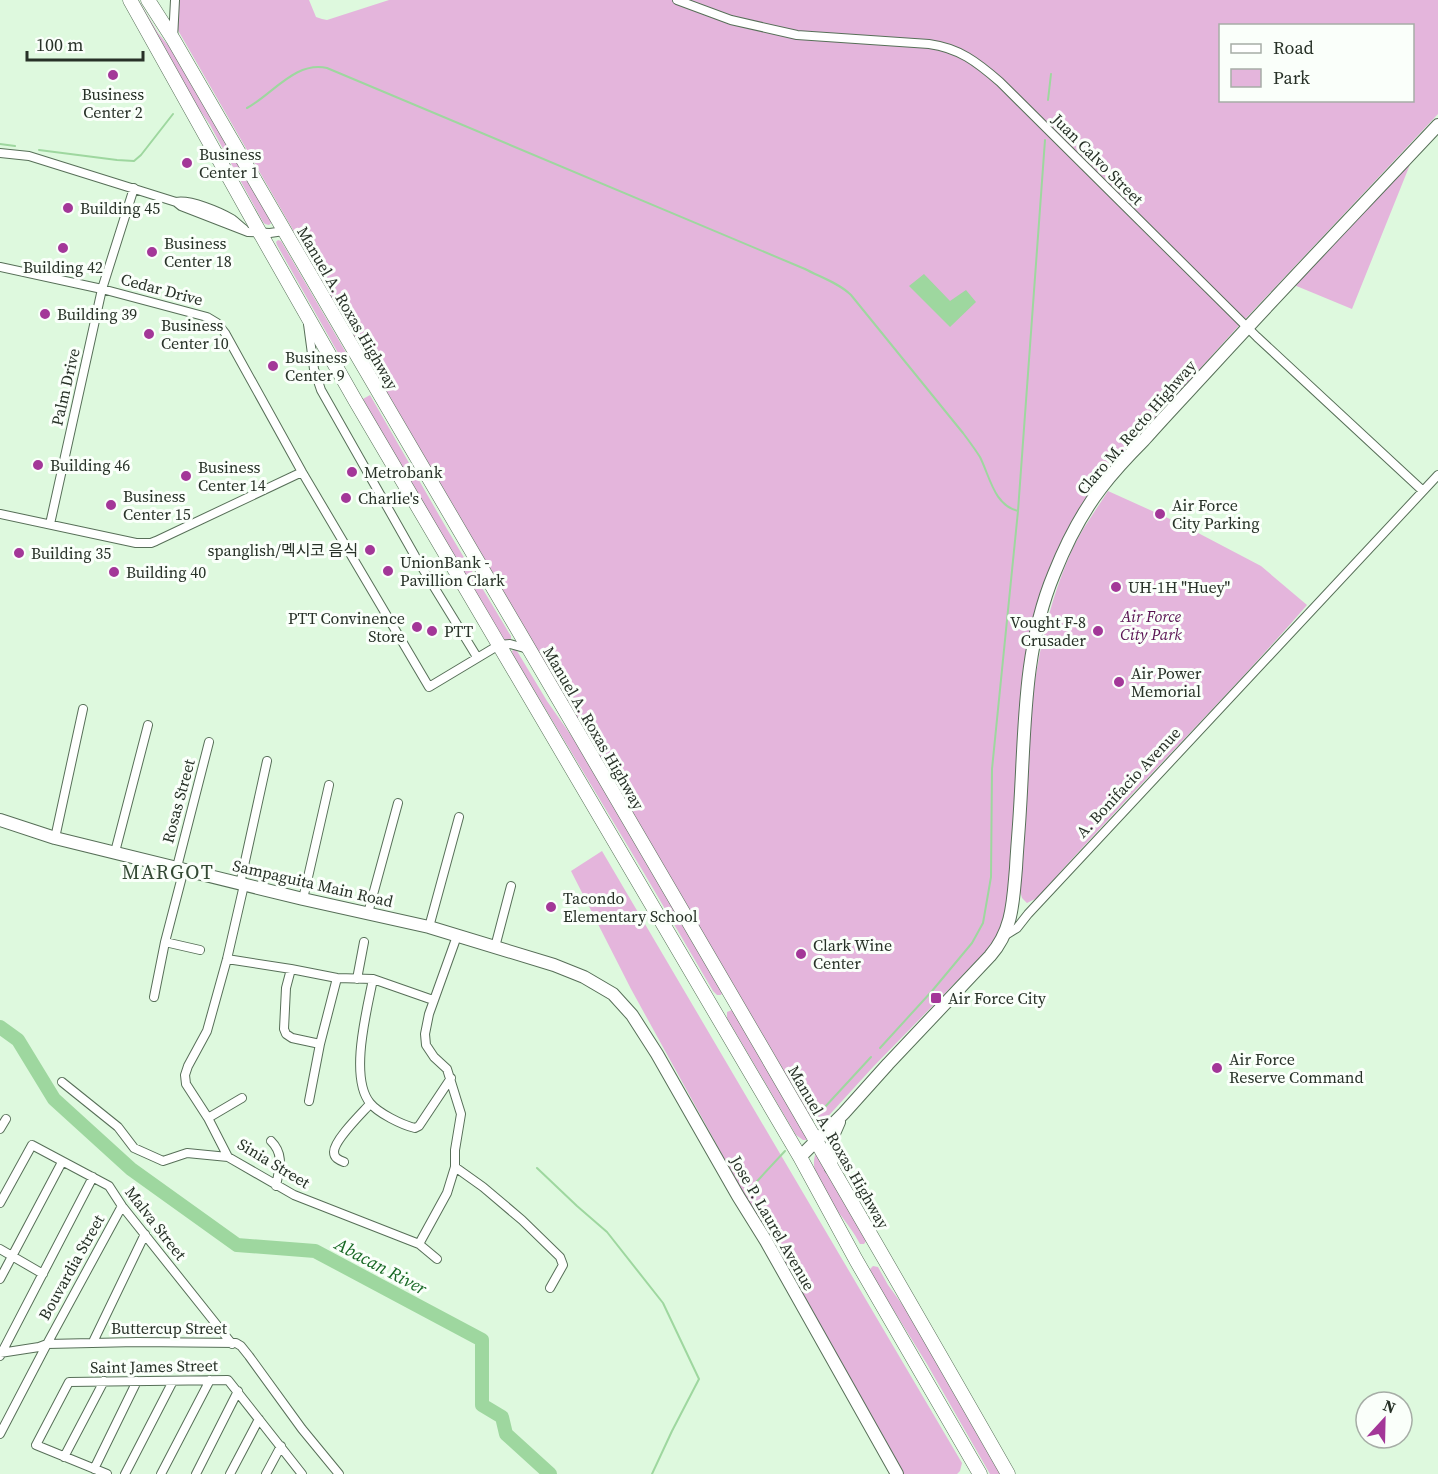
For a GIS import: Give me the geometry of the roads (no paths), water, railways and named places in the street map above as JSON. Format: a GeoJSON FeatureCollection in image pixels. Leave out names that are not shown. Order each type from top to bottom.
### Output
{"type":"FeatureCollection","features":[{"type":"Feature","properties":{"kind":"main road"},"geometry":{"type":"LineString","coordinates":[[120,0],[162,57]]}},
{"type":"Feature","properties":{"kind":"main road"},"geometry":{"type":"LineString","coordinates":[[130,0],[254,233],[307,313],[355,400],[800,1157],[856,1260],[980,1474]]}},
{"type":"Feature","properties":{"kind":"main road","name":"Manuel A. Roxas Highway"},"geometry":{"type":"LineString","coordinates":[[148,0],[173,39],[817,1141],[1008,1474]]}},
{"type":"Feature","properties":{"kind":"main road","name":"Claro M. Recto Highway"},"geometry":{"type":"LineString","coordinates":[[1004,936],[1011,916],[1015,887],[1030,664],[1039,619],[1052,578],[1074,531],[1102,487],[1248,327],[1438,125]]}},
{"type":"Feature","properties":{"kind":"main road","name":"Sampaguita Main Road"},"geometry":{"type":"LineString","coordinates":[[0,820],[55,838],[303,899],[429,927],[554,965],[584,977],[613,994]]}},
{"type":"Feature","properties":{"kind":"main road","name":"A. Bonifacio Avenue"},"geometry":{"type":"LineString","coordinates":[[800,1157],[990,956],[1004,936]]}},
{"type":"Feature","properties":{"kind":"main road","name":"Jose P. Laurel Avenue"},"geometry":{"type":"LineString","coordinates":[[613,994],[632,1015],[657,1054],[897,1474]]}},
{"type":"Feature","properties":{"kind":"main road"},"geometry":{"type":"LineString","coordinates":[[712,1007],[731,995]]}},
{"type":"Feature","properties":{"kind":"main road","name":"A. Bonifacio Avenue"},"geometry":{"type":"LineString","coordinates":[[831,1168],[832,1138],[844,1113]]}},
{"type":"Feature","properties":{"kind":"main road"},"geometry":{"type":"LineString","coordinates":[[856,1260],[878,1247]]}},
{"type":"Feature","properties":{"kind":"street"},"geometry":{"type":"LineString","coordinates":[[173,39],[175,0]]}},
{"type":"Feature","properties":{"kind":"street","name":"Juan Calvo Street"},"geometry":{"type":"LineString","coordinates":[[677,0],[731,20],[797,35],[945,46],[978,63],[1248,327],[1423,490]]}},
{"type":"Feature","properties":{"kind":"street"},"geometry":{"type":"LineString","coordinates":[[0,153],[29,156],[176,202],[184,201],[211,209],[254,233],[284,231]]}},
{"type":"Feature","properties":{"kind":"street","name":"Palm Drive"},"geometry":{"type":"LineString","coordinates":[[50,524],[102,289],[134,188]]}},
{"type":"Feature","properties":{"kind":"street","name":"Cedar Drive"},"geometry":{"type":"LineString","coordinates":[[0,267],[102,289],[207,317],[217,323],[225,333],[302,472],[429,687],[477,657]]}},
{"type":"Feature","properties":{"kind":"street"},"geometry":{"type":"LineString","coordinates":[[307,313],[314,369],[321,390],[415,556],[477,657],[499,645],[510,644],[528,649]]}},
{"type":"Feature","properties":{"kind":"street"},"geometry":{"type":"LineString","coordinates":[[0,514],[136,543],[151,543],[302,472]]}},
{"type":"Feature","properties":{"kind":"street","name":"A. Bonifacio Avenue"},"geometry":{"type":"LineString","coordinates":[[1004,936],[1017,928],[1438,475]]}},
{"type":"Feature","properties":{"kind":"street"},"geometry":{"type":"LineString","coordinates":[[55,838],[83,709]]}},
{"type":"Feature","properties":{"kind":"street"},"geometry":{"type":"LineString","coordinates":[[115,852],[148,725]]}},
{"type":"Feature","properties":{"kind":"street","name":"Rosas Street"},"geometry":{"type":"LineString","coordinates":[[154,997],[209,742]]}},
{"type":"Feature","properties":{"kind":"street","name":"Sinia Street"},"geometry":{"type":"LineString","coordinates":[[267,761],[227,959],[207,1031],[185,1075],[186,1084],[208,1118],[228,1157],[294,1195],[418,1244],[437,1259]]}},
{"type":"Feature","properties":{"kind":"street"},"geometry":{"type":"LineString","coordinates":[[303,899],[329,785]]}},
{"type":"Feature","properties":{"kind":"street"},"geometry":{"type":"LineString","coordinates":[[368,913],[398,803]]}},
{"type":"Feature","properties":{"kind":"street"},"geometry":{"type":"LineString","coordinates":[[429,927],[459,817]]}},
{"type":"Feature","properties":{"kind":"street"},"geometry":{"type":"LineString","coordinates":[[495,947],[511,886]]}},
{"type":"Feature","properties":{"kind":"street"},"geometry":{"type":"LineString","coordinates":[[418,1244],[447,1193],[455,1167],[455,1150],[461,1114],[451,1078],[447,1069],[434,1057],[426,1045],[426,1034],[433,1000],[457,936]]}},
{"type":"Feature","properties":{"kind":"street"},"geometry":{"type":"LineString","coordinates":[[165,942],[200,950]]}},
{"type":"Feature","properties":{"kind":"street"},"geometry":{"type":"LineString","coordinates":[[357,979],[364,942]]}},
{"type":"Feature","properties":{"kind":"street"},"geometry":{"type":"LineString","coordinates":[[227,959],[338,978],[373,979],[433,1000]]}},
{"type":"Feature","properties":{"kind":"street"},"geometry":{"type":"LineString","coordinates":[[291,969],[286,988],[284,1029],[286,1035],[320,1044]]}},
{"type":"Feature","properties":{"kind":"street"},"geometry":{"type":"LineString","coordinates":[[309,1101],[320,1044],[338,978]]}},
{"type":"Feature","properties":{"kind":"street"},"geometry":{"type":"LineString","coordinates":[[373,979],[360,1052],[359,1072],[370,1104],[390,1117],[415,1128],[451,1078]]}},
{"type":"Feature","properties":{"kind":"street"},"geometry":{"type":"LineString","coordinates":[[62,1082],[118,1127],[134,1148],[153,1157],[163,1161],[187,1152],[228,1157]]}},
{"type":"Feature","properties":{"kind":"street"},"geometry":{"type":"LineString","coordinates":[[208,1118],[242,1098]]}},
{"type":"Feature","properties":{"kind":"street"},"geometry":{"type":"LineString","coordinates":[[344,1162],[336,1158],[335,1147],[347,1128],[370,1104]]}},
{"type":"Feature","properties":{"kind":"street"},"geometry":{"type":"LineString","coordinates":[[0,1129],[6,1119]]}},
{"type":"Feature","properties":{"kind":"street"},"geometry":{"type":"LineString","coordinates":[[271,1141],[280,1154],[276,1186]]}},
{"type":"Feature","properties":{"kind":"street","name":"Malva Street"},"geometry":{"type":"LineString","coordinates":[[0,1203],[32,1145],[109,1186],[122,1206],[236,1345],[249,1356],[302,1429],[339,1474]]}},
{"type":"Feature","properties":{"kind":"street"},"geometry":{"type":"LineString","coordinates":[[0,1279],[62,1162]]}},
{"type":"Feature","properties":{"kind":"street"},"geometry":{"type":"LineString","coordinates":[[455,1167],[522,1220],[560,1257],[563,1265],[550,1288]]}},
{"type":"Feature","properties":{"kind":"street"},"geometry":{"type":"LineString","coordinates":[[1,1354],[93,1178]]}},
{"type":"Feature","properties":{"kind":"street","name":"Bouvardia Street"},"geometry":{"type":"LineString","coordinates":[[0,1434],[44,1346],[122,1206]]}},
{"type":"Feature","properties":{"kind":"street"},"geometry":{"type":"LineString","coordinates":[[93,1342],[145,1234]]}},
{"type":"Feature","properties":{"kind":"street"},"geometry":{"type":"LineString","coordinates":[[0,1249],[43,1274]]}},
{"type":"Feature","properties":{"kind":"street","name":"Buttercup Street"},"geometry":{"type":"LineString","coordinates":[[1,1354],[44,1346],[93,1342],[236,1345]]}},
{"type":"Feature","properties":{"kind":"street","name":"Buttercup Street"},"geometry":{"type":"LineString","coordinates":[[44,1346],[236,1345]]}},
{"type":"Feature","properties":{"kind":"street"},"geometry":{"type":"LineString","coordinates":[[161,1474],[210,1380]]}},
{"type":"Feature","properties":{"kind":"street","name":"Saint James Street"},"geometry":{"type":"LineString","coordinates":[[64,1457],[36,1445],[69,1382],[228,1380],[300,1473]]}},
{"type":"Feature","properties":{"kind":"street"},"geometry":{"type":"LineString","coordinates":[[94,1469],[137,1381]]}},
{"type":"Feature","properties":{"kind":"street"},"geometry":{"type":"LineString","coordinates":[[125,1474],[173,1381]]}},
{"type":"Feature","properties":{"kind":"street"},"geometry":{"type":"LineString","coordinates":[[104,1382],[64,1457],[107,1474]]}},
{"type":"Feature","properties":{"kind":"street"},"geometry":{"type":"LineString","coordinates":[[196,1474],[237,1391]]}},
{"type":"Feature","properties":{"kind":"street"},"geometry":{"type":"LineString","coordinates":[[230,1474],[259,1419]]}},
{"type":"Feature","properties":{"kind":"street"},"geometry":{"type":"LineString","coordinates":[[266,1474],[281,1446]]}},
{"type":"Feature","properties":{"kind":"waterway"},"geometry":{"type":"LineString","coordinates":[[247,108],[294,74],[315,67],[327,68],[805,269],[835,284],[851,295],[963,433],[980,457],[998,497],[1010,508],[1018,511],[992,769],[991,877],[983,923],[972,943],[880,1048]]}},
{"type":"Feature","properties":{"kind":"waterway"},"geometry":{"type":"LineString","coordinates":[[1048,100],[1051,74]]}},
{"type":"Feature","properties":{"kind":"waterway"},"geometry":{"type":"LineString","coordinates":[[39,150],[134,161],[173,114]]}},
{"type":"Feature","properties":{"kind":"waterway"},"geometry":{"type":"LineString","coordinates":[[1018,511],[1045,140]]}},
{"type":"Feature","properties":{"kind":"waterway"},"geometry":{"type":"LineString","coordinates":[[0,144],[15,146]]}},
{"type":"Feature","properties":{"kind":"waterway","name":"Abacan River"},"geometry":{"type":"LineString","coordinates":[[0,1027],[18,1040],[54,1099],[131,1169],[237,1245],[315,1251],[482,1340],[482,1405],[502,1417],[506,1434],[550,1474]]}},
{"type":"Feature","properties":{"kind":"waterway"},"geometry":{"type":"LineString","coordinates":[[812,1121],[871,1057]]}},
{"type":"Feature","properties":{"kind":"waterway"},"geometry":{"type":"LineString","coordinates":[[747,1192],[785,1151]]}},
{"type":"Feature","properties":{"kind":"waterway"},"geometry":{"type":"LineString","coordinates":[[537,1168],[607,1232],[663,1303],[699,1379],[652,1474]]}},
{"type":"Feature","properties":{"kind":"place","name":"Business Center 2"},"geometry":{"type":"Point","coordinates":[113,75]}},
{"type":"Feature","properties":{"kind":"place","name":"Business Center 1"},"geometry":{"type":"Point","coordinates":[187,163]}},
{"type":"Feature","properties":{"kind":"place","name":"Building 45"},"geometry":{"type":"Point","coordinates":[68,208]}},
{"type":"Feature","properties":{"kind":"place","name":"Building 42"},"geometry":{"type":"Point","coordinates":[63,248]}},
{"type":"Feature","properties":{"kind":"place","name":"Business Center 18"},"geometry":{"type":"Point","coordinates":[152,252]}},
{"type":"Feature","properties":{"kind":"place","name":"Building 39"},"geometry":{"type":"Point","coordinates":[45,314]}},
{"type":"Feature","properties":{"kind":"place","name":"Business Center 10"},"geometry":{"type":"Point","coordinates":[149,334]}},
{"type":"Feature","properties":{"kind":"place","name":"Business Center 9"},"geometry":{"type":"Point","coordinates":[273,366]}},
{"type":"Feature","properties":{"kind":"place","name":"Building 46"},"geometry":{"type":"Point","coordinates":[38,465]}},
{"type":"Feature","properties":{"kind":"place","name":"Metrobank"},"geometry":{"type":"Point","coordinates":[352,472]}},
{"type":"Feature","properties":{"kind":"place","name":"Business Center 14"},"geometry":{"type":"Point","coordinates":[186,476]}},
{"type":"Feature","properties":{"kind":"place","name":"Charlie's"},"geometry":{"type":"Point","coordinates":[346,498]}},
{"type":"Feature","properties":{"kind":"place","name":"Business Center 15"},"geometry":{"type":"Point","coordinates":[111,505]}},
{"type":"Feature","properties":{"kind":"place","name":"Air Force City Parking"},"geometry":{"type":"Point","coordinates":[1160,514]}},
{"type":"Feature","properties":{"kind":"place","name":"spanglish/멕시코 음식"},"geometry":{"type":"Point","coordinates":[370,550]}},
{"type":"Feature","properties":{"kind":"place","name":"Building 35"},"geometry":{"type":"Point","coordinates":[19,553]}},
{"type":"Feature","properties":{"kind":"place","name":"UnionBank - Pavillion Clark"},"geometry":{"type":"Point","coordinates":[388,571]}},
{"type":"Feature","properties":{"kind":"place","name":"Building 40"},"geometry":{"type":"Point","coordinates":[114,572]}},
{"type":"Feature","properties":{"kind":"place","name":"UH-1H \"Huey\""},"geometry":{"type":"Point","coordinates":[1116,587]}},
{"type":"Feature","properties":{"kind":"place","name":"PTT Convinence Store"},"geometry":{"type":"Point","coordinates":[417,627]}},
{"type":"Feature","properties":{"kind":"place","name":"PTT"},"geometry":{"type":"Point","coordinates":[432,631]}},
{"type":"Feature","properties":{"kind":"place","name":"Vought F-8 Crusader"},"geometry":{"type":"Point","coordinates":[1098,631]}},
{"type":"Feature","properties":{"kind":"place","name":"Air Power Memorial"},"geometry":{"type":"Point","coordinates":[1119,682]}},
{"type":"Feature","properties":{"kind":"place","name":"Tacondo Elementary School"},"geometry":{"type":"Point","coordinates":[551,907]}},
{"type":"Feature","properties":{"kind":"place","name":"Clark Wine Center"},"geometry":{"type":"Point","coordinates":[801,954]}},
{"type":"Feature","properties":{"kind":"place","name":"Air Force City"},"geometry":{"type":"Point","coordinates":[936,998]}},
{"type":"Feature","properties":{"kind":"place","name":"Air Force Reserve Command"},"geometry":{"type":"Point","coordinates":[1217,1068]}},
{"type":"Feature","properties":{"kind":"district","name":"MARGOT"},"geometry":{"type":"Point","coordinates":[168,872]}},
{"type":"Feature","properties":{"kind":"park label","name":"Air Force City Park"},"geometry":{"type":"Point","coordinates":[1151,625]}}]}
